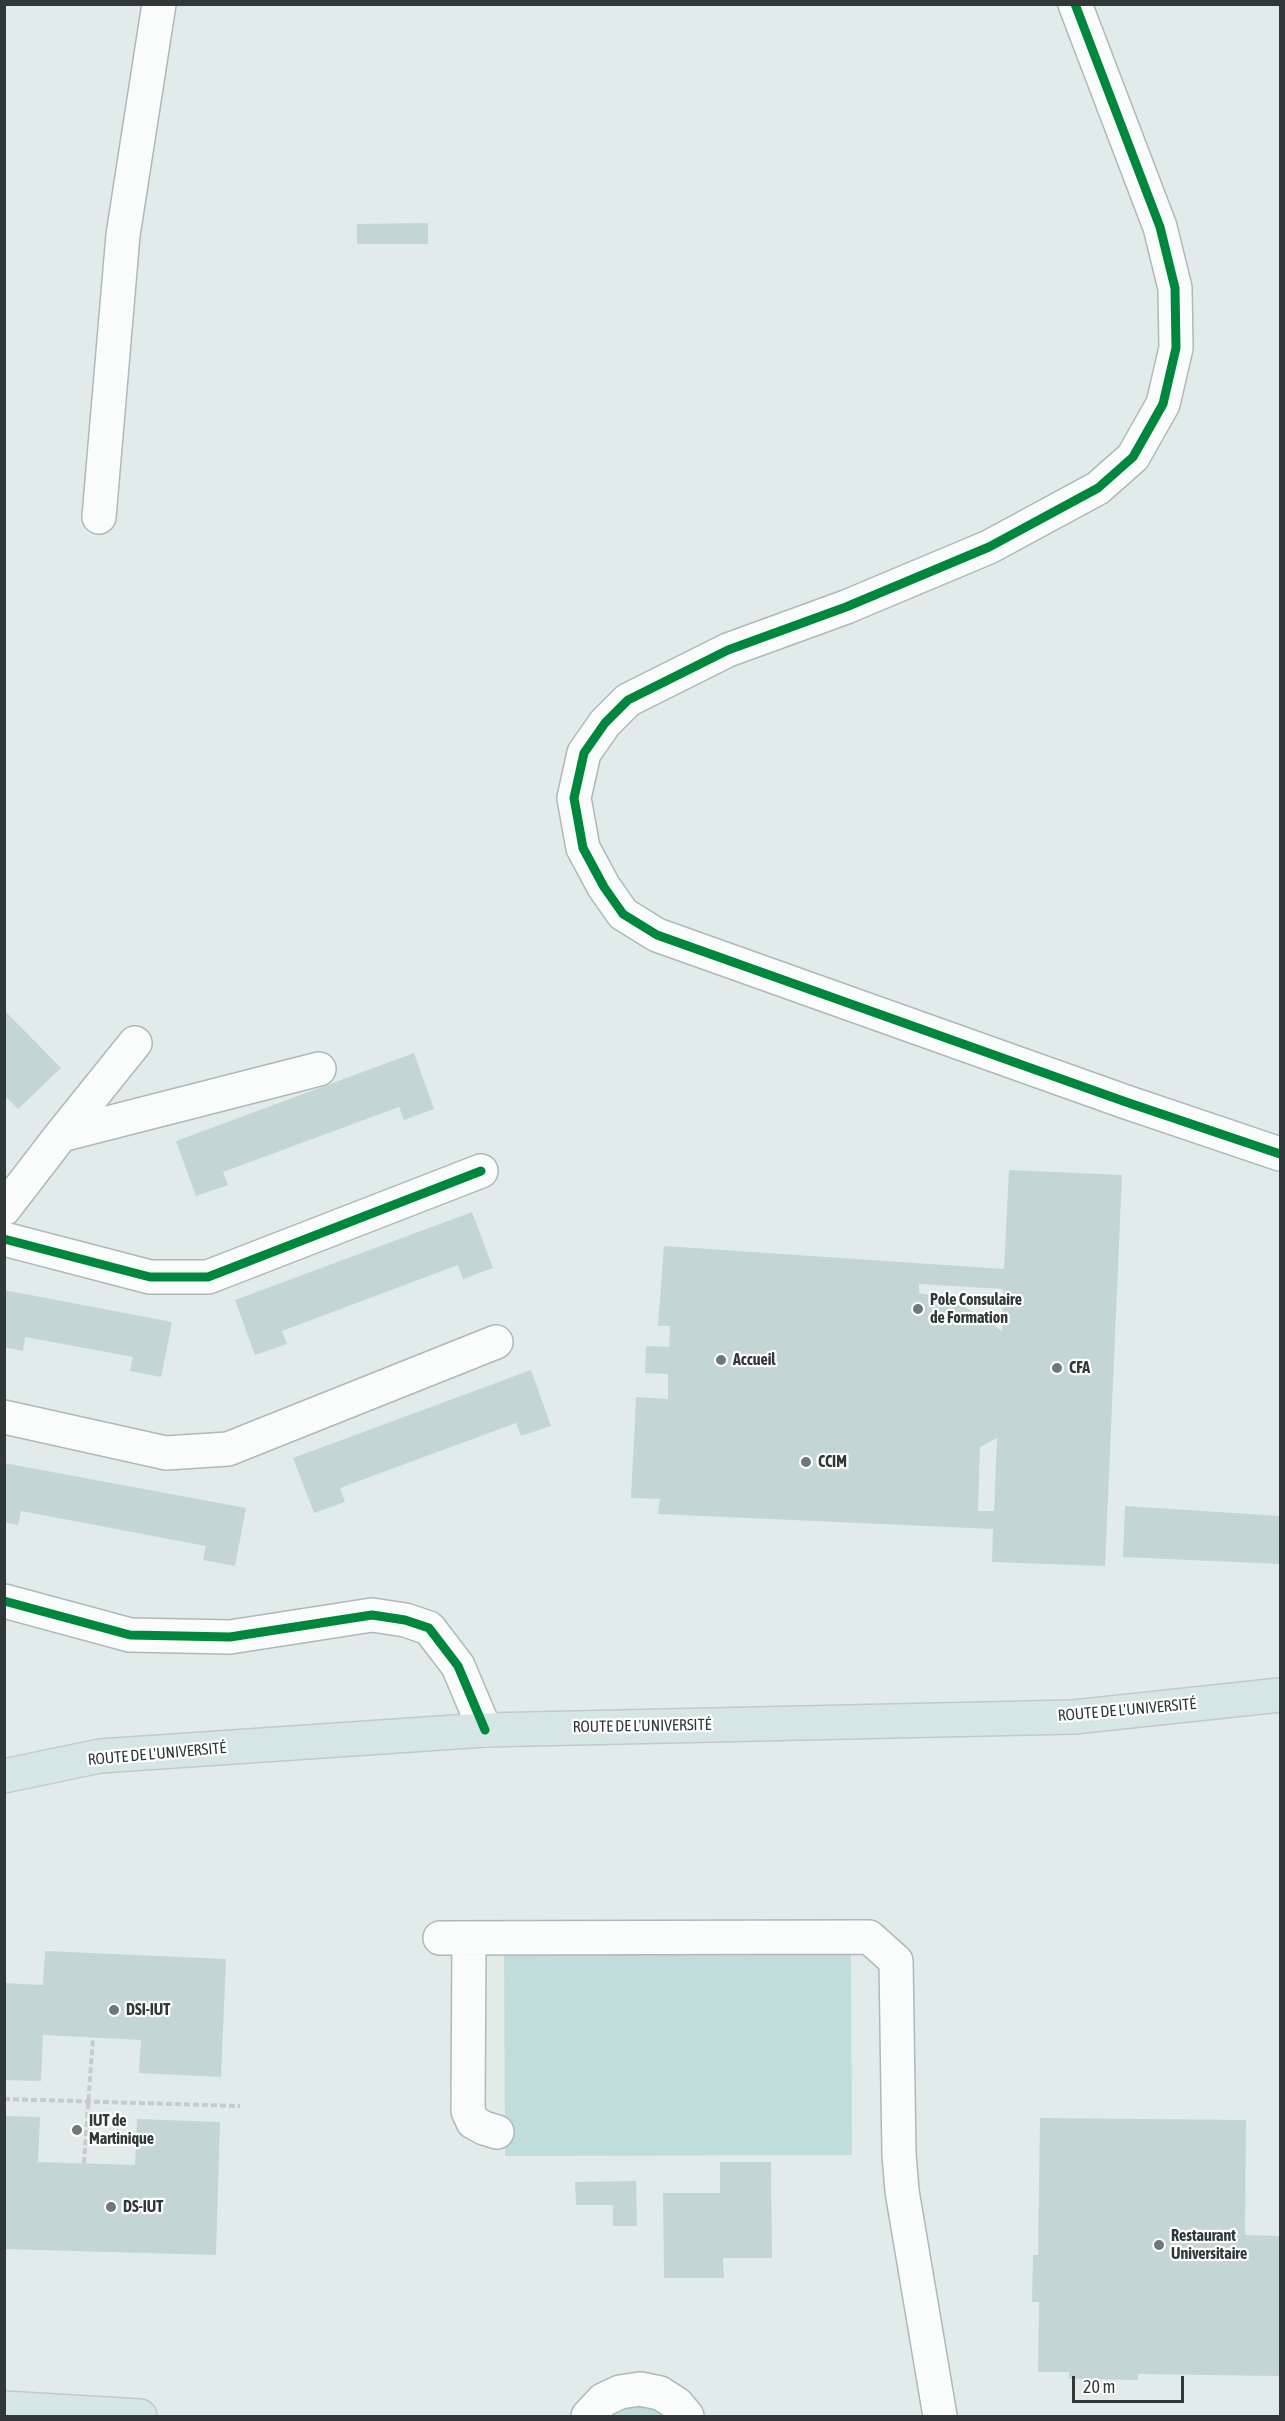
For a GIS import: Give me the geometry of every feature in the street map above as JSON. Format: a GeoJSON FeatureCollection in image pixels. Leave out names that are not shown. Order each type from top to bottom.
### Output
{"type":"FeatureCollection","features":[{"type":"Feature","properties":{"kind":"main road","name":"ROUTE DE L'UNIVERSITÉ"},"geometry":{"type":"LineString","coordinates":[[4,1776],[100,1756],[485,1730],[1074,1717],[1281,1695]]}},
{"type":"Feature","properties":{"kind":"main road"},"geometry":{"type":"LineString","coordinates":[[4,2408],[140,2416]]}},
{"type":"Feature","properties":{"kind":"street"},"geometry":{"type":"LineString","coordinates":[[99,517],[123,235],[159,4]]}},
{"type":"Feature","properties":{"kind":"street"},"geometry":{"type":"LineString","coordinates":[[1075,4],[1160,226],[1175,288],[1176,348],[1164,404],[1133,457],[1098,488],[989,547],[846,607],[728,650],[628,700],[605,723],[584,753],[573,798],[583,848],[604,887],[623,914],[657,935],[1126,1102],[1281,1154]]}},
{"type":"Feature","properties":{"kind":"street"},"geometry":{"type":"LineString","coordinates":[[4,1209],[135,1044]]}},
{"type":"Feature","properties":{"kind":"street"},"geometry":{"type":"LineString","coordinates":[[61,1135],[319,1070]]}},
{"type":"Feature","properties":{"kind":"street"},"geometry":{"type":"LineString","coordinates":[[4,1239],[150,1277],[208,1277],[481,1171]]}},
{"type":"Feature","properties":{"kind":"street"},"geometry":{"type":"LineString","coordinates":[[4,1417],[165,1453],[228,1449],[496,1342]]}},
{"type":"Feature","properties":{"kind":"street"},"geometry":{"type":"LineString","coordinates":[[4,1601],[130,1635],[230,1637],[372,1615],[405,1620],[429,1628],[458,1666],[485,1730]]}},
{"type":"Feature","properties":{"kind":"street"},"geometry":{"type":"LineString","coordinates":[[497,2132],[473,2122],[468,2111],[454,1938],[869,1936],[896,1961],[899,2154],[902,2191],[940,2416]]}},
{"type":"Feature","properties":{"kind":"street"},"geometry":{"type":"LineString","coordinates":[[588,2416],[603,2400],[620,2392],[640,2389],[660,2393],[676,2404],[687,2416]]}},
{"type":"Feature","properties":{"kind":"path"},"geometry":{"type":"LineString","coordinates":[[84,2163],[93,2037]]}},
{"type":"Feature","properties":{"kind":"path"},"geometry":{"type":"LineString","coordinates":[[4,2098],[240,2106]]}},
{"type":"Feature","properties":{"kind":"shaded area"},"geometry":{"type":"Polygon","coordinates":[[[851,1952],[852,2155],[505,2156],[504,1953],[851,1952]]]}},
{"type":"Feature","properties":{"kind":"shaded area"},"geometry":{"type":"Polygon","coordinates":[[[641,2404],[654,2407],[669,2416],[610,2416],[627,2406],[641,2404]]]}},
{"type":"Feature","properties":{"kind":"building"},"geometry":{"type":"Polygon","coordinates":[[[428,223],[428,244],[357,244],[357,224],[428,223]]]}},
{"type":"Feature","properties":{"kind":"building"},"geometry":{"type":"Polygon","coordinates":[[[4,1010],[61,1068],[18,1109],[4,1095],[6,1076],[4,1074],[4,1010]]]}},
{"type":"Feature","properties":{"kind":"building"},"geometry":{"type":"Polygon","coordinates":[[[414,1053],[434,1109],[404,1120],[399,1107],[223,1172],[228,1185],[196,1196],[176,1141],[414,1053]]]}},
{"type":"Feature","properties":{"kind":"building"},"geometry":{"type":"Polygon","coordinates":[[[1009,1170],[1122,1175],[1105,1566],[992,1562],[993,1529],[658,1514],[660,1499],[631,1498],[636,1397],[668,1399],[668,1374],[645,1373],[646,1346],[669,1347],[670,1326],[658,1326],[664,1246],[1004,1269],[1009,1170]],[[919,1284],[919,1293],[951,1300],[976,1313],[1002,1331],[1003,1289],[919,1284]],[[997,1438],[980,1447],[978,1511],[994,1511],[997,1438]]]}},
{"type":"Feature","properties":{"kind":"building"},"geometry":{"type":"Polygon","coordinates":[[[472,1212],[493,1268],[463,1279],[458,1265],[282,1331],[287,1344],[255,1355],[235,1300],[472,1212]]]}},
{"type":"Feature","properties":{"kind":"building"},"geometry":{"type":"Polygon","coordinates":[[[4,1290],[172,1322],[161,1377],[130,1371],[133,1357],[25,1337],[23,1351],[4,1347],[4,1290]]]}},
{"type":"Feature","properties":{"kind":"building"},"geometry":{"type":"Polygon","coordinates":[[[531,1370],[551,1426],[521,1436],[516,1423],[340,1488],[345,1502],[314,1513],[293,1458],[531,1370]]]}},
{"type":"Feature","properties":{"kind":"building"},"geometry":{"type":"Polygon","coordinates":[[[4,1463],[246,1508],[235,1566],[203,1560],[206,1546],[21,1511],[18,1525],[4,1522],[4,1463]]]}},
{"type":"Feature","properties":{"kind":"building"},"geometry":{"type":"Polygon","coordinates":[[[1125,1506],[1280,1516],[1280,1564],[1123,1557],[1125,1506]]]}},
{"type":"Feature","properties":{"kind":"building","name":"DSI-IUT"},"geometry":{"type":"Polygon","coordinates":[[[45,1951],[226,1959],[221,2077],[139,2073],[141,2040],[43,2035],[41,2081],[4,2080],[4,1983],[43,1985],[45,1951]]]}},
{"type":"Feature","properties":{"kind":"building","name":"DS-IUT"},"geometry":{"type":"Polygon","coordinates":[[[4,2116],[40,2117],[38,2162],[135,2165],[137,2119],[220,2122],[216,2255],[4,2249],[4,2116]]]}},
{"type":"Feature","properties":{"kind":"building","name":"Restaurant Universitaire"},"geometry":{"type":"Polygon","coordinates":[[[1040,2118],[1246,2120],[1245,2235],[1280,2236],[1280,2376],[1138,2374],[1138,2380],[1069,2379],[1069,2372],[1038,2372],[1039,2302],[1032,2302],[1033,2255],[1038,2255],[1040,2118]]]}},
{"type":"Feature","properties":{"kind":"building"},"geometry":{"type":"Polygon","coordinates":[[[720,2162],[771,2162],[772,2258],[723,2258],[724,2278],[664,2278],[663,2193],[720,2193],[720,2162]]]}},
{"type":"Feature","properties":{"kind":"building"},"geometry":{"type":"Polygon","coordinates":[[[636,2181],[637,2226],[613,2226],[613,2205],[576,2205],[575,2182],[636,2181]]]}},
{"type":"Feature","properties":{"kind":"cycle path"},"geometry":{"type":"LineString","coordinates":[[1075,4],[1160,227],[1175,288],[1176,348],[1163,404],[1133,457],[1098,488],[989,547],[846,607],[728,650],[628,700],[605,723],[584,753],[574,798],[583,848],[604,887],[623,914],[657,935],[1126,1102],[1280,1154]]}},
{"type":"Feature","properties":{"kind":"cycle path"},"geometry":{"type":"LineString","coordinates":[[4,1239],[150,1277],[208,1277],[481,1171]]}},
{"type":"Feature","properties":{"kind":"cycle path"},"geometry":{"type":"LineString","coordinates":[[4,1601],[130,1635],[230,1637],[372,1615],[405,1620],[429,1628],[458,1666],[485,1730]]}},
{"type":"Feature","properties":{"kind":"place","name":"Pole Consulaire de Formation"},"geometry":{"type":"Point","coordinates":[918,1309]}},
{"type":"Feature","properties":{"kind":"place","name":"Accueil"},"geometry":{"type":"Point","coordinates":[721,1360]}},
{"type":"Feature","properties":{"kind":"place","name":"CFA"},"geometry":{"type":"Point","coordinates":[1057,1368]}},
{"type":"Feature","properties":{"kind":"place","name":"CCIM"},"geometry":{"type":"Point","coordinates":[806,1462]}},
{"type":"Feature","properties":{"kind":"place","name":"DSI-IUT"},"geometry":{"type":"Point","coordinates":[114,2010]}},
{"type":"Feature","properties":{"kind":"place","name":"IUT de Martinique"},"geometry":{"type":"Point","coordinates":[77,2130]}},
{"type":"Feature","properties":{"kind":"place","name":"DS-IUT"},"geometry":{"type":"Point","coordinates":[111,2207]}},
{"type":"Feature","properties":{"kind":"place","name":"Restaurant Universitaire"},"geometry":{"type":"Point","coordinates":[1159,2245]}}]}
